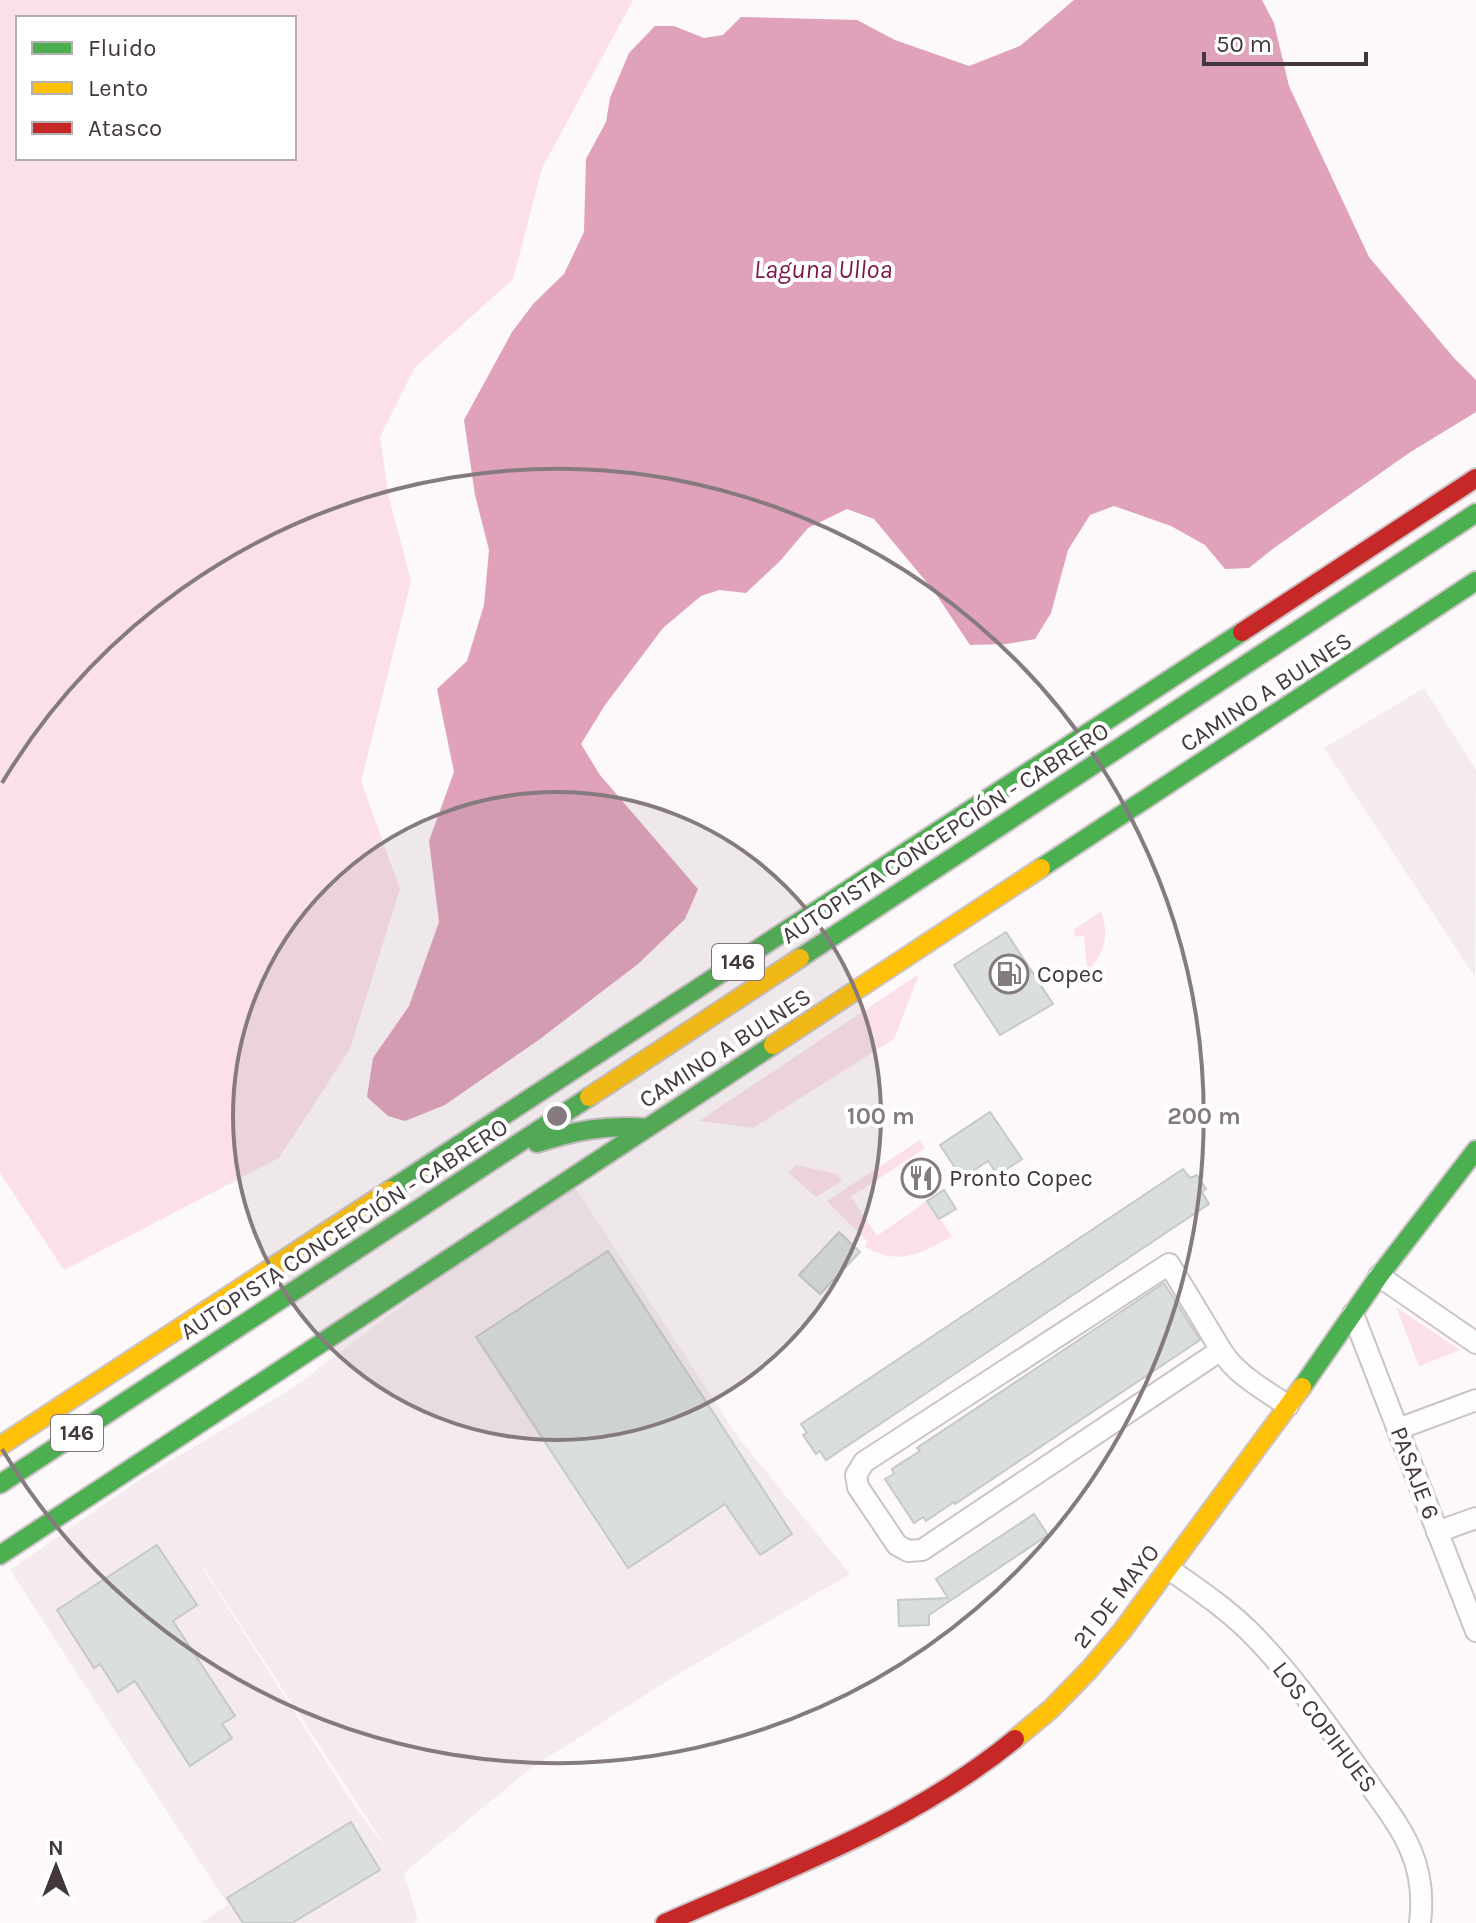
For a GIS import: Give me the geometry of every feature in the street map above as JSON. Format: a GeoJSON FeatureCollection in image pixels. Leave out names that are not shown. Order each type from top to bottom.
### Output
{"type":"FeatureCollection","features":[{"type":"Feature","properties":{"kind":"main road","name":"AUTOPISTA CONCEPCIÓN - CABRERO"},"geometry":{"type":"LineString","coordinates":[[0,1446],[1476,478]]}},
{"type":"Feature","properties":{"kind":"main road","name":"AUTOPISTA CONCEPCIÓN - CABRERO"},"geometry":{"type":"LineString","coordinates":[[0,1484],[1476,513]]}},
{"type":"Feature","properties":{"kind":"main road","name":"CAMINO A BULNES"},"geometry":{"type":"LineString","coordinates":[[0,1555],[1476,581]]}},
{"type":"Feature","properties":{"kind":"main road"},"geometry":{"type":"LineString","coordinates":[[499,1155],[588,1128],[625,1125],[647,1128]]}},
{"type":"Feature","properties":{"kind":"main road","name":"21 DE MAYO"},"geometry":{"type":"LineString","coordinates":[[665,1923],[881,1826],[963,1778],[1051,1709],[1105,1650],[1169,1569],[1379,1276],[1476,1150]]}},
{"type":"Feature","properties":{"kind":"street"},"geometry":{"type":"LineString","coordinates":[[1221,1350],[922,1550],[908,1551],[897,1545],[858,1487],[856,1475],[864,1462],[1169,1264],[1221,1350],[1238,1371],[1288,1406]]}},
{"type":"Feature","properties":{"kind":"street"},"geometry":{"type":"LineString","coordinates":[[1379,1276],[1476,1343]]}},
{"type":"Feature","properties":{"kind":"street","name":"PASAJE 6"},"geometry":{"type":"LineString","coordinates":[[1353,1314],[1476,1631]]}},
{"type":"Feature","properties":{"kind":"street"},"geometry":{"type":"LineString","coordinates":[[1398,1429],[1476,1400]]}},
{"type":"Feature","properties":{"kind":"street"},"geometry":{"type":"LineString","coordinates":[[1437,1532],[1476,1518]]}},
{"type":"Feature","properties":{"kind":"street","name":"LOS COPIHUES"},"geometry":{"type":"LineString","coordinates":[[1169,1569],[1225,1610],[1263,1645],[1377,1795],[1404,1835],[1417,1867],[1422,1896],[1420,1923]]}},
{"type":"Feature","properties":{"kind":"shaded area"},"geometry":{"type":"Polygon","coordinates":[[[0,0],[633,0],[542,168],[513,279],[415,367],[380,437],[389,498],[411,581],[361,781],[400,889],[350,1049],[279,1158],[64,1270],[0,1173],[0,0]]]}},
{"type":"Feature","properties":{"kind":"shaded area"},"geometry":{"type":"Polygon","coordinates":[[[1424,688],[1476,770],[1475,977],[1324,748],[1424,688]]]}},
{"type":"Feature","properties":{"kind":"shaded area"},"geometry":{"type":"Polygon","coordinates":[[[1101,911],[1105,927],[1104,943],[1087,970],[1084,935],[1075,937],[1074,930],[1101,911]]]}},
{"type":"Feature","properties":{"kind":"shaded area"},"geometry":{"type":"Polygon","coordinates":[[[919,974],[894,1039],[753,1128],[699,1121],[919,974]]]}},
{"type":"Feature","properties":{"kind":"shaded area"},"geometry":{"type":"Polygon","coordinates":[[[920,1140],[925,1148],[851,1197],[877,1236],[927,1201],[952,1236],[910,1255],[899,1257],[877,1253],[865,1247],[867,1241],[827,1201],[920,1140]]]}},
{"type":"Feature","properties":{"kind":"shaded area"},"geometry":{"type":"Polygon","coordinates":[[[796,1165],[837,1174],[842,1181],[816,1197],[789,1173],[796,1165]]]}},
{"type":"Feature","properties":{"kind":"shaded area"},"geometry":{"type":"Polygon","coordinates":[[[575,1187],[740,1440],[850,1574],[678,1674],[531,1768],[404,1873],[418,1921],[201,1923],[228,1905],[10,1570],[144,1477],[293,1388],[429,1285],[575,1187]],[[203,1567],[355,1807],[391,1855],[203,1567]]]}},
{"type":"Feature","properties":{"kind":"shaded area"},"geometry":{"type":"Polygon","coordinates":[[[1396,1307],[1460,1350],[1419,1366],[1396,1307]]]}},
{"type":"Feature","properties":{"kind":"water","name":"Laguna Ulloa"},"geometry":{"type":"Polygon","coordinates":[[[1074,0],[1262,0],[1274,23],[1289,86],[1369,257],[1476,380],[1476,412],[1409,453],[1249,568],[1225,569],[1205,545],[1171,526],[1114,506],[1090,515],[1068,550],[1051,613],[1035,639],[1007,644],[970,645],[934,591],[874,519],[847,509],[808,528],[780,561],[746,593],[719,590],[701,596],[663,628],[605,705],[581,744],[600,775],[698,889],[685,919],[638,964],[540,1039],[445,1105],[405,1121],[388,1116],[367,1097],[373,1058],[409,1006],[439,922],[429,841],[454,772],[437,689],[467,661],[484,605],[489,550],[475,495],[464,420],[512,332],[534,303],[564,274],[584,232],[586,159],[606,122],[610,98],[629,53],[655,26],[674,26],[704,38],[723,35],[741,17],[857,20],[895,40],[969,66],[1020,46],[1074,0]]]}},
{"type":"Feature","properties":{"kind":"building"},"geometry":{"type":"Polygon","coordinates":[[[1006,932],[1053,1004],[1000,1035],[954,965],[1006,932]]]}},
{"type":"Feature","properties":{"kind":"building"},"geometry":{"type":"Polygon","coordinates":[[[990,1112],[1022,1159],[998,1175],[988,1161],[962,1178],[940,1145],[990,1112]]]}},
{"type":"Feature","properties":{"kind":"building"},"geometry":{"type":"Polygon","coordinates":[[[1183,1169],[1190,1178],[1197,1175],[1206,1189],[1202,1192],[1209,1204],[826,1460],[820,1451],[816,1454],[803,1435],[807,1433],[801,1424],[1183,1169]]]}},
{"type":"Feature","properties":{"kind":"building"},"geometry":{"type":"Polygon","coordinates":[[[944,1190],[956,1209],[939,1219],[927,1201],[944,1190]]]}},
{"type":"Feature","properties":{"kind":"building"},"geometry":{"type":"Polygon","coordinates":[[[839,1232],[860,1252],[820,1294],[799,1275],[839,1232]]]}},
{"type":"Feature","properties":{"kind":"building"},"geometry":{"type":"Polygon","coordinates":[[[608,1251],[792,1534],[760,1555],[725,1504],[628,1568],[476,1337],[608,1251]]]}},
{"type":"Feature","properties":{"kind":"building"},"geometry":{"type":"Polygon","coordinates":[[[1164,1283],[1200,1340],[955,1504],[926,1521],[923,1517],[914,1523],[885,1479],[894,1474],[892,1469],[920,1451],[917,1448],[1164,1283]]]}},
{"type":"Feature","properties":{"kind":"building"},"geometry":{"type":"Polygon","coordinates":[[[1034,1514],[1048,1535],[929,1615],[929,1625],[899,1626],[898,1600],[948,1598],[936,1579],[1034,1514]]]}},
{"type":"Feature","properties":{"kind":"building"},"geometry":{"type":"Polygon","coordinates":[[[157,1545],[197,1605],[173,1621],[235,1716],[222,1724],[232,1738],[190,1766],[135,1681],[118,1692],[100,1664],[94,1668],[57,1610],[157,1545]]]}},
{"type":"Feature","properties":{"kind":"building"},"geometry":{"type":"Polygon","coordinates":[[[351,1822],[380,1870],[292,1923],[243,1923],[227,1898],[351,1822]]]}},
{"type":"Feature","properties":{"kind":"traffic: fast"},"geometry":{"type":"LineString","coordinates":[[800,958],[1476,513]]}},
{"type":"Feature","properties":{"kind":"traffic: fast"},"geometry":{"type":"LineString","coordinates":[[1041,868],[1476,581]]}},
{"type":"Feature","properties":{"kind":"traffic: fast"},"geometry":{"type":"LineString","coordinates":[[390,1190],[1242,632]]}},
{"type":"Feature","properties":{"kind":"traffic: fast"},"geometry":{"type":"LineString","coordinates":[[0,1555],[773,1045]]}},
{"type":"Feature","properties":{"kind":"traffic: fast"},"geometry":{"type":"LineString","coordinates":[[0,1484],[589,1097]]}},
{"type":"Feature","properties":{"kind":"traffic: fast"},"geometry":{"type":"LineString","coordinates":[[537,1143],[591,1130],[647,1128]]}},
{"type":"Feature","properties":{"kind":"traffic: fast"},"geometry":{"type":"LineString","coordinates":[[1302,1387],[1379,1276],[1476,1150]]}},
{"type":"Feature","properties":{"kind":"traffic: slow"},"geometry":{"type":"LineString","coordinates":[[773,1045],[1041,868]]}},
{"type":"Feature","properties":{"kind":"traffic: slow"},"geometry":{"type":"LineString","coordinates":[[589,1097],[800,958]]}},
{"type":"Feature","properties":{"kind":"traffic: slow"},"geometry":{"type":"LineString","coordinates":[[0,1446],[390,1190]]}},
{"type":"Feature","properties":{"kind":"traffic: slow"},"geometry":{"type":"LineString","coordinates":[[1015,1739],[1051,1709],[1122,1631],[1302,1387]]}},
{"type":"Feature","properties":{"kind":"traffic: jam"},"geometry":{"type":"LineString","coordinates":[[1242,632],[1476,478]]}},
{"type":"Feature","properties":{"kind":"traffic: jam"},"geometry":{"type":"LineString","coordinates":[[665,1923],[802,1864],[891,1820],[976,1769],[1015,1739]]}},
{"type":"Feature","properties":{"kind":"place","name":"Copec"},"geometry":{"type":"Point","coordinates":[1009,974]}},
{"type":"Feature","properties":{"kind":"place","name":"Pronto Copec"},"geometry":{"type":"Point","coordinates":[921,1178]}}]}
